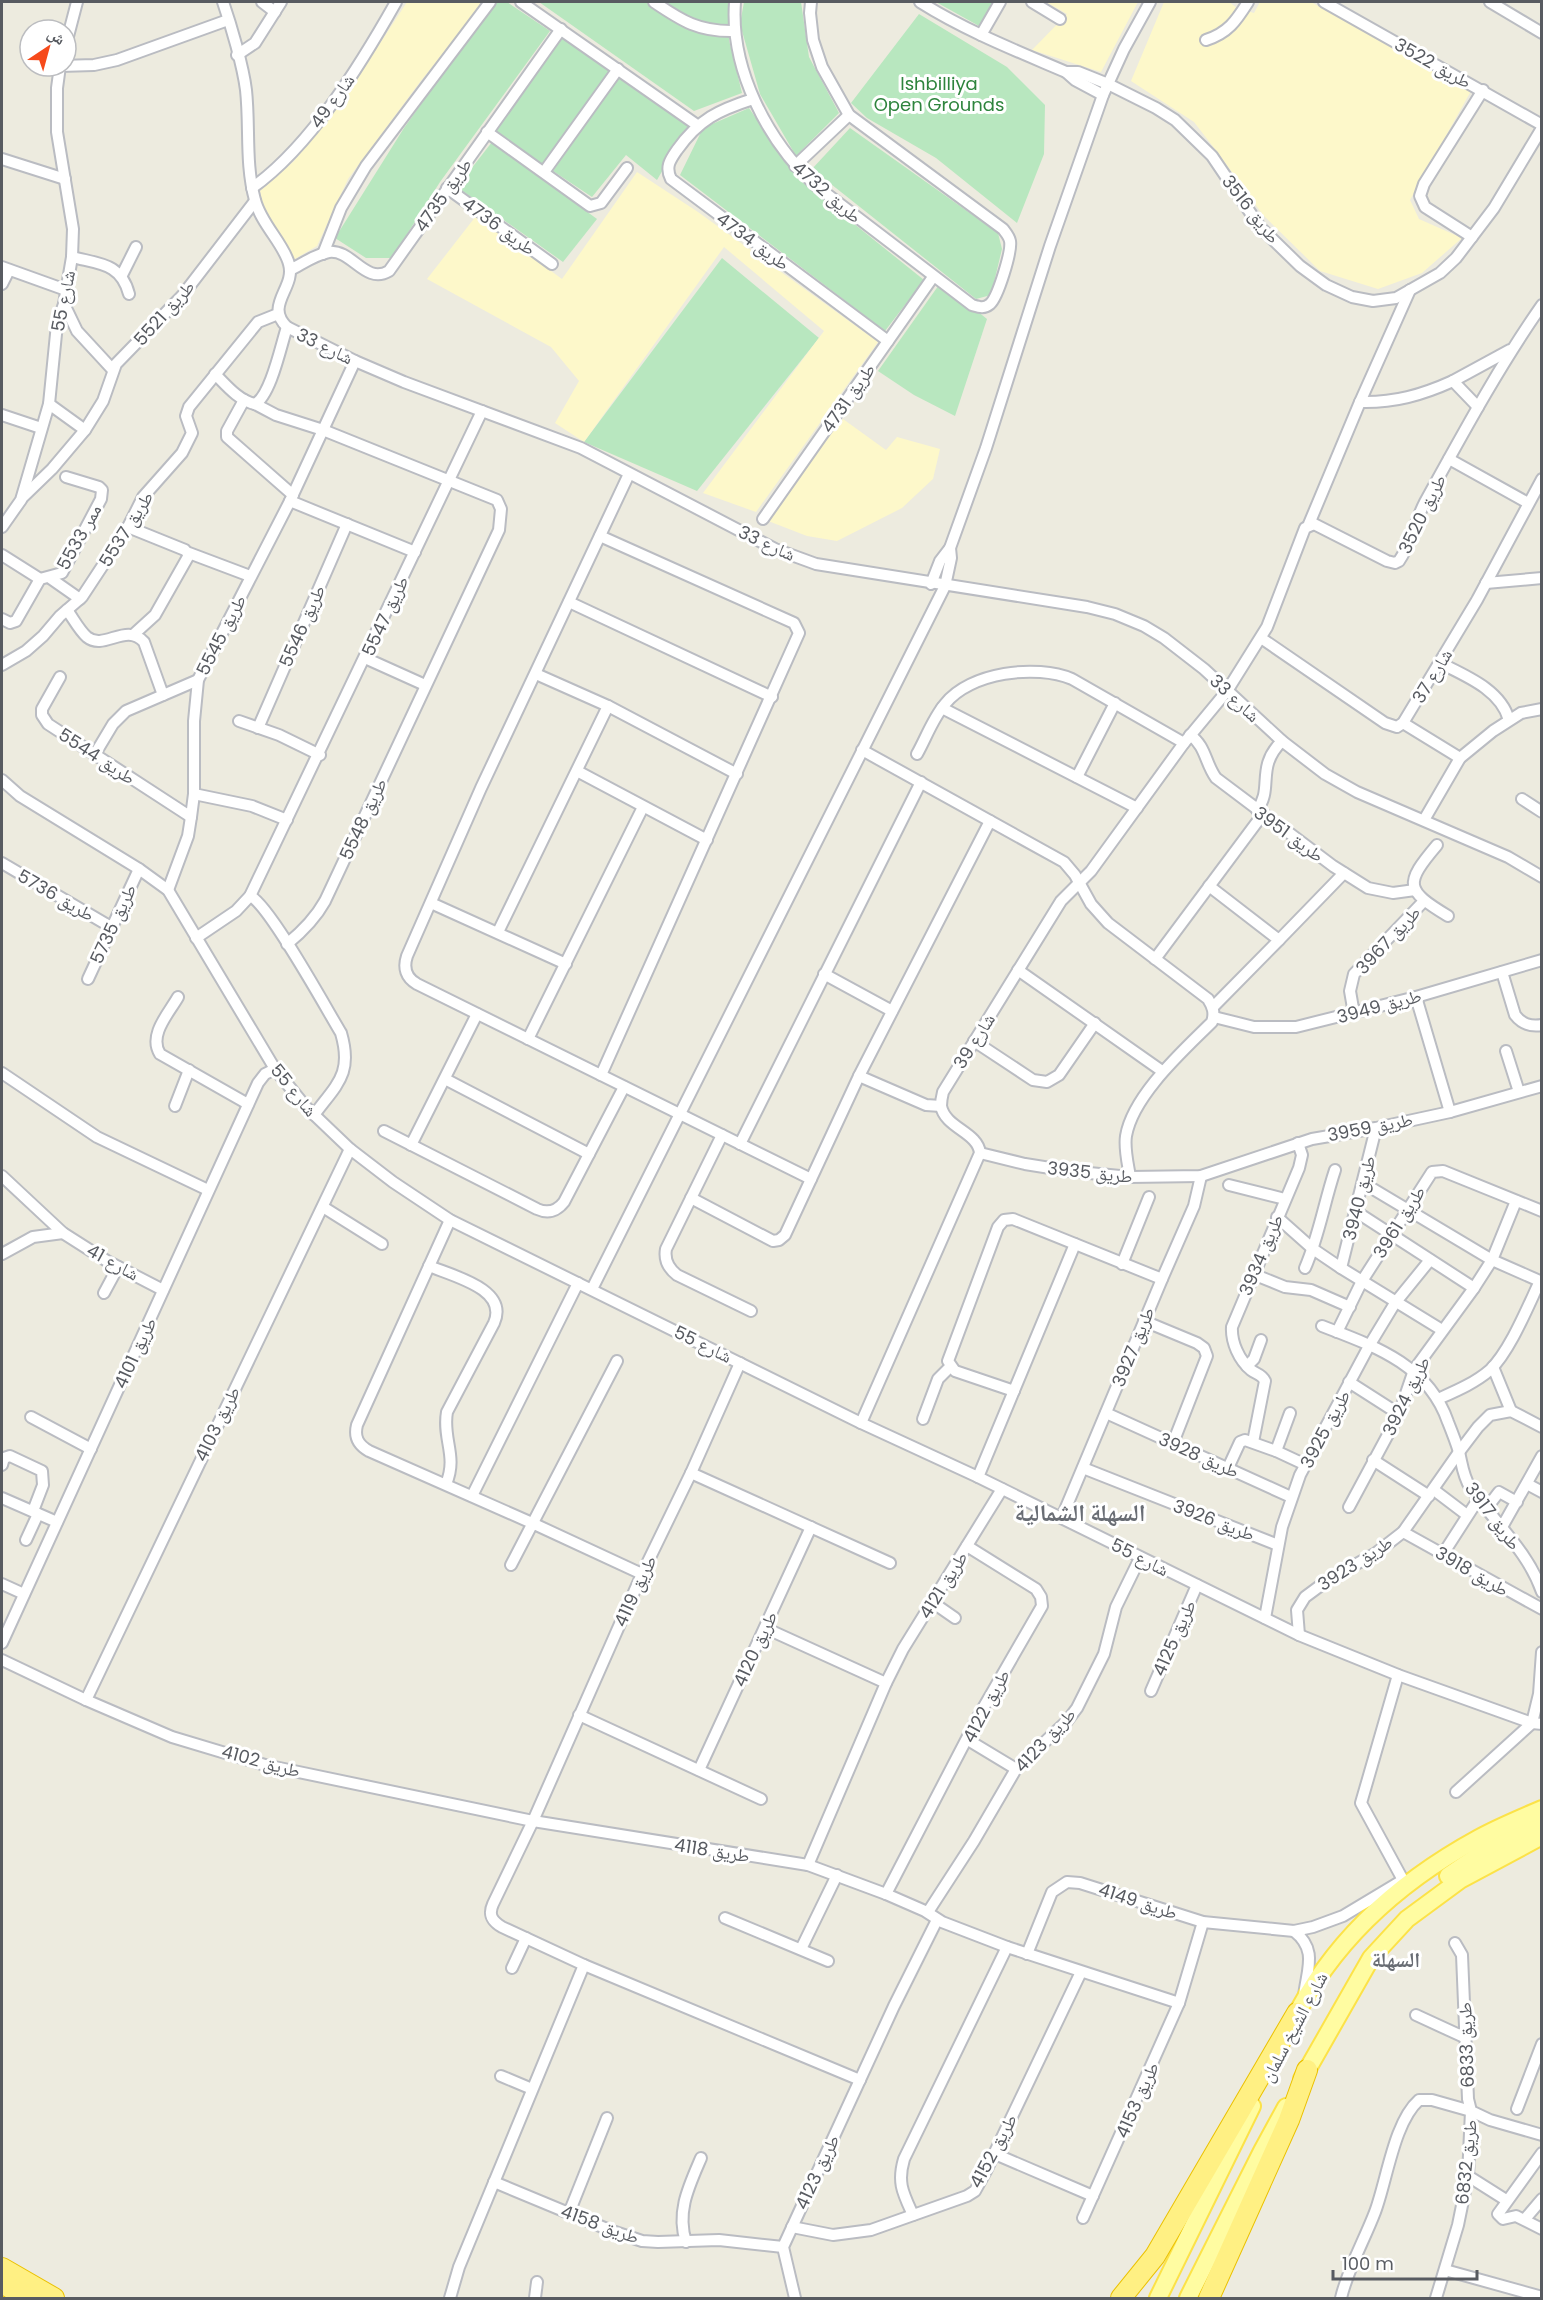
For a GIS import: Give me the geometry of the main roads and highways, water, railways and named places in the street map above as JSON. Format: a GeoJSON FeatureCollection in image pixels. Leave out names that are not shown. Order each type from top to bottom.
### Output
{"type":"FeatureCollection","features":[{"type":"Feature","properties":{"kind":"highway"},"geometry":{"type":"LineString","coordinates":[[1121,2298],[1155,2256],[1300,2008]]}},
{"type":"Feature","properties":{"kind":"highway"},"geometry":{"type":"LineString","coordinates":[[1209,2298],[1290,2120],[1307,2070]]}},
{"type":"Feature","properties":{"kind":"highway"},"geometry":{"type":"LineString","coordinates":[[2,2268],[54,2298]]}},
{"type":"Feature","properties":{"kind":"highway"},"geometry":{"type":"LineString","coordinates":[[2,2283],[27,2298]]}},
{"type":"Feature","properties":{"kind":"main road","name":"شارع الشيخ سلمان"},"geometry":{"type":"LineString","coordinates":[[1158,2298],[1300,2008],[1332,1958],[1363,1922],[1426,1870],[1480,1837],[1542,1809]]}},
{"type":"Feature","properties":{"kind":"main road"},"geometry":{"type":"LineString","coordinates":[[1420,1908],[1431,1891],[1455,1871],[1499,1843],[1542,1823]]}},
{"type":"Feature","properties":{"kind":"main road","name":"شارع الشيخ سلمان"},"geometry":{"type":"LineString","coordinates":[[1188,2298],[1262,2151],[1371,1958],[1420,1908],[1460,1880],[1542,1836]]}},
{"type":"Feature","properties":{"kind":"district","name":"السهلة الشمالية"},"geometry":{"type":"Point","coordinates":[1080,1512]}},
{"type":"Feature","properties":{"kind":"district","name":"السهلة"},"geometry":{"type":"Point","coordinates":[1396,1959]}},
{"type":"Feature","properties":{"kind":"park label","name":"Ishbilliya Open Grounds"},"geometry":{"type":"Point","coordinates":[939,94]}}]}
